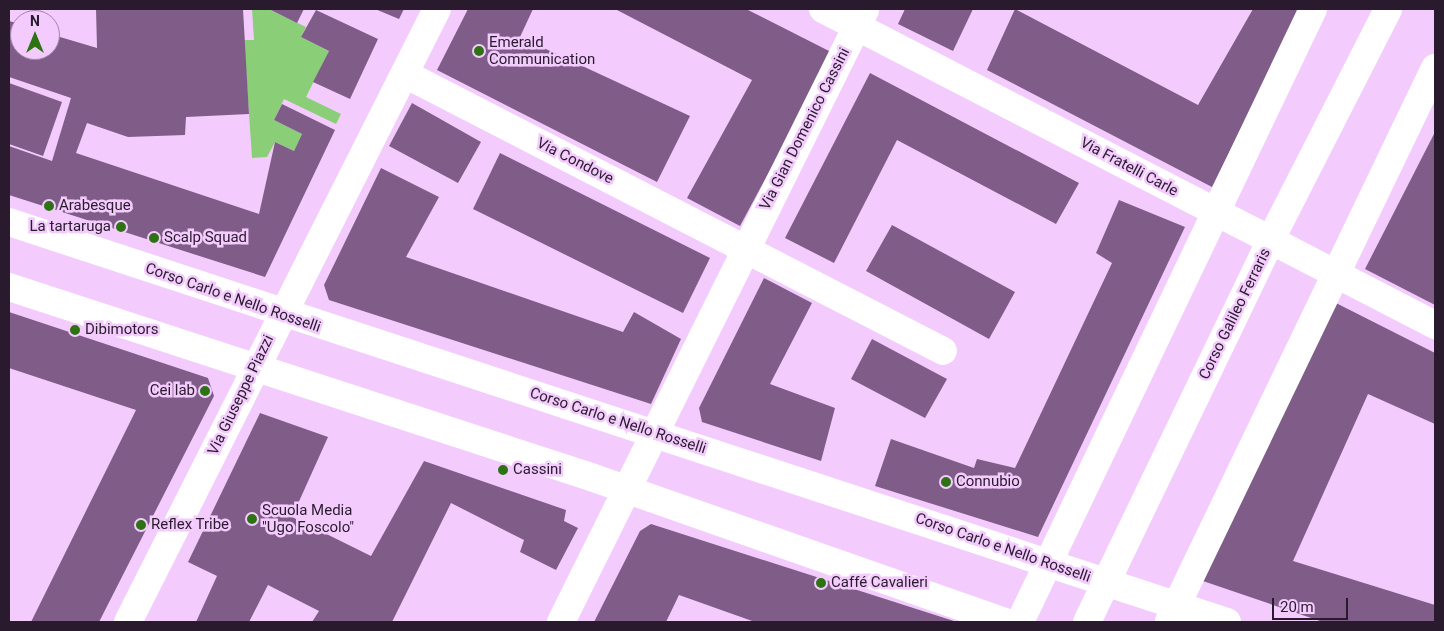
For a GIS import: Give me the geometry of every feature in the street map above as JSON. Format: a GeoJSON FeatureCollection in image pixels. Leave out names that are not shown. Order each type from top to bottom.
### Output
{"type":"FeatureCollection","features":[{"type":"Feature","properties":{"kind":"street","name":"Via Giuseppe Piazzi"},"geometry":{"type":"LineString","coordinates":[[128,622],[254,368],[437,9]]}},
{"type":"Feature","properties":{"kind":"street","name":"Via Fratelli Carle"},"geometry":{"type":"LineString","coordinates":[[823,9],[861,17],[1270,241],[1435,325]]}},
{"type":"Feature","properties":{"kind":"street"},"geometry":{"type":"LineString","coordinates":[[1020,622],[1313,9]]}},
{"type":"Feature","properties":{"kind":"street","name":"Corso Galileo Ferraris"},"geometry":{"type":"LineString","coordinates":[[1087,622],[1270,241],[1388,9]]}},
{"type":"Feature","properties":{"kind":"street","name":"Via Gian Domenico Cassini"},"geometry":{"type":"LineString","coordinates":[[561,622],[861,17]]}},
{"type":"Feature","properties":{"kind":"street"},"geometry":{"type":"LineString","coordinates":[[1172,614],[1334,273],[1435,68]]}},
{"type":"Feature","properties":{"kind":"street","name":"Via Condove"},"geometry":{"type":"LineString","coordinates":[[405,74],[745,249]]}},
{"type":"Feature","properties":{"kind":"street","name":"Corso Carlo e Nello Rosselli"},"geometry":{"type":"LineString","coordinates":[[9,222],[281,315],[654,432],[1049,563],[1106,583],[1172,614],[1227,622]]}},
{"type":"Feature","properties":{"kind":"street"},"geometry":{"type":"LineString","coordinates":[[745,249],[943,351]]}},
{"type":"Feature","properties":{"kind":"street"},"geometry":{"type":"LineString","coordinates":[[9,287],[626,490],[1006,622]]}},
{"type":"Feature","properties":{"kind":"green space"},"geometry":{"type":"Polygon","coordinates":[[[252,9],[269,9],[306,27],[301,37],[329,51],[306,97],[341,114],[336,124],[284,99],[274,120],[302,134],[294,151],[275,142],[267,157],[252,158],[244,40],[254,40],[252,9]]]}},
{"type":"Feature","properties":{"kind":"building"},"geometry":{"type":"Polygon","coordinates":[[[96,9],[243,9],[249,114],[186,117],[185,135],[128,137],[87,123],[76,153],[259,214],[275,142],[294,151],[302,134],[274,120],[282,104],[335,130],[265,277],[9,195],[9,146],[52,161],[71,98],[9,77],[9,21],[10,60],[60,60],[60,37],[97,48],[96,9]]]}},
{"type":"Feature","properties":{"kind":"building"},"geometry":{"type":"Polygon","coordinates":[[[269,9],[304,9],[297,23],[269,9]]]}},
{"type":"Feature","properties":{"kind":"building"},"geometry":{"type":"Polygon","coordinates":[[[375,9],[404,9],[399,19],[375,9]]]}},
{"type":"Feature","properties":{"kind":"building"},"geometry":{"type":"Polygon","coordinates":[[[468,9],[533,9],[520,37],[690,116],[657,182],[437,70],[468,9]]]}},
{"type":"Feature","properties":{"kind":"building"},"geometry":{"type":"Polygon","coordinates":[[[615,9],[746,9],[833,53],[740,226],[687,198],[752,80],[615,9]]]}},
{"type":"Feature","properties":{"kind":"building"},"geometry":{"type":"Polygon","coordinates":[[[905,9],[973,9],[953,51],[898,24],[905,9]]]}},
{"type":"Feature","properties":{"kind":"building"},"geometry":{"type":"Polygon","coordinates":[[[1015,9],[1198,105],[1253,9],[1300,9],[1212,187],[987,70],[1015,9]]]}},
{"type":"Feature","properties":{"kind":"building"},"geometry":{"type":"Polygon","coordinates":[[[316,10],[378,39],[350,99],[313,82],[329,51],[301,37],[316,10]]]}},
{"type":"Feature","properties":{"kind":"building"},"geometry":{"type":"Polygon","coordinates":[[[870,73],[1079,183],[1056,224],[897,140],[834,263],[785,238],[870,73]]]}},
{"type":"Feature","properties":{"kind":"building"},"geometry":{"type":"Polygon","coordinates":[[[9,83],[62,102],[43,156],[9,144],[9,83]]]}},
{"type":"Feature","properties":{"kind":"building"},"geometry":{"type":"Polygon","coordinates":[[[412,103],[481,142],[458,183],[389,146],[412,103]]]}},
{"type":"Feature","properties":{"kind":"building"},"geometry":{"type":"Polygon","coordinates":[[[1435,132],[1435,305],[1365,269],[1435,132]]]}},
{"type":"Feature","properties":{"kind":"building"},"geometry":{"type":"Polygon","coordinates":[[[500,153],[710,258],[683,313],[473,209],[500,153]]]}},
{"type":"Feature","properties":{"kind":"building"},"geometry":{"type":"Polygon","coordinates":[[[381,168],[439,197],[406,257],[623,332],[634,312],[681,339],[651,404],[329,300],[324,285],[381,168]]]}},
{"type":"Feature","properties":{"kind":"building"},"geometry":{"type":"Polygon","coordinates":[[[1119,200],[1185,227],[1038,537],[875,486],[891,439],[974,468],[977,459],[1015,468],[1112,263],[1096,253],[1119,200]]]}},
{"type":"Feature","properties":{"kind":"building"},"geometry":{"type":"Polygon","coordinates":[[[892,225],[1015,292],[989,339],[866,271],[892,225]]]}},
{"type":"Feature","properties":{"kind":"building"},"geometry":{"type":"Polygon","coordinates":[[[764,278],[812,303],[770,384],[835,408],[821,461],[702,422],[699,408],[764,278]]]}},
{"type":"Feature","properties":{"kind":"building"},"geometry":{"type":"Polygon","coordinates":[[[1334,302],[1435,353],[1435,424],[1368,394],[1293,561],[1435,605],[1435,622],[1323,622],[1200,580],[1334,302]]]}},
{"type":"Feature","properties":{"kind":"building"},"geometry":{"type":"Polygon","coordinates":[[[9,312],[208,378],[214,396],[99,622],[31,622],[136,410],[9,368],[9,312]]]}},
{"type":"Feature","properties":{"kind":"building"},"geometry":{"type":"Polygon","coordinates":[[[872,339],[947,379],[925,418],[851,379],[872,339]]]}},
{"type":"Feature","properties":{"kind":"building","name":"Scuola Media \"Ugo Foscolo\""},"geometry":{"type":"Polygon","coordinates":[[[260,413],[328,437],[292,517],[371,556],[424,461],[566,510],[564,521],[578,528],[556,570],[520,552],[524,540],[451,503],[392,622],[312,622],[319,611],[268,585],[249,622],[196,622],[217,576],[188,562],[260,413]]]}},
{"type":"Feature","properties":{"kind":"building"},"geometry":{"type":"Polygon","coordinates":[[[651,524],[957,622],[755,622],[679,595],[666,622],[594,622],[640,531],[651,524]]]}},
{"type":"Feature","properties":{"kind":"place","name":"Emerald Communication"},"geometry":{"type":"Point","coordinates":[479,51]}},
{"type":"Feature","properties":{"kind":"place","name":"Arabesque"},"geometry":{"type":"Point","coordinates":[49,206]}},
{"type":"Feature","properties":{"kind":"place","name":"La tartaruga"},"geometry":{"type":"Point","coordinates":[121,227]}},
{"type":"Feature","properties":{"kind":"place","name":"Scalp Squad"},"geometry":{"type":"Point","coordinates":[154,238]}},
{"type":"Feature","properties":{"kind":"place","name":"Dibimotors"},"geometry":{"type":"Point","coordinates":[75,330]}},
{"type":"Feature","properties":{"kind":"place","name":"Cei lab"},"geometry":{"type":"Point","coordinates":[205,391]}},
{"type":"Feature","properties":{"kind":"place","name":"Cassini"},"geometry":{"type":"Point","coordinates":[503,470]}},
{"type":"Feature","properties":{"kind":"place","name":"Connubio"},"geometry":{"type":"Point","coordinates":[946,482]}},
{"type":"Feature","properties":{"kind":"place","name":"Scuola Media \"Ugo Foscolo\""},"geometry":{"type":"Point","coordinates":[252,519]}},
{"type":"Feature","properties":{"kind":"place","name":"Reflex Tribe"},"geometry":{"type":"Point","coordinates":[141,525]}},
{"type":"Feature","properties":{"kind":"place","name":"Caffé Cavalieri"},"geometry":{"type":"Point","coordinates":[821,583]}}]}
